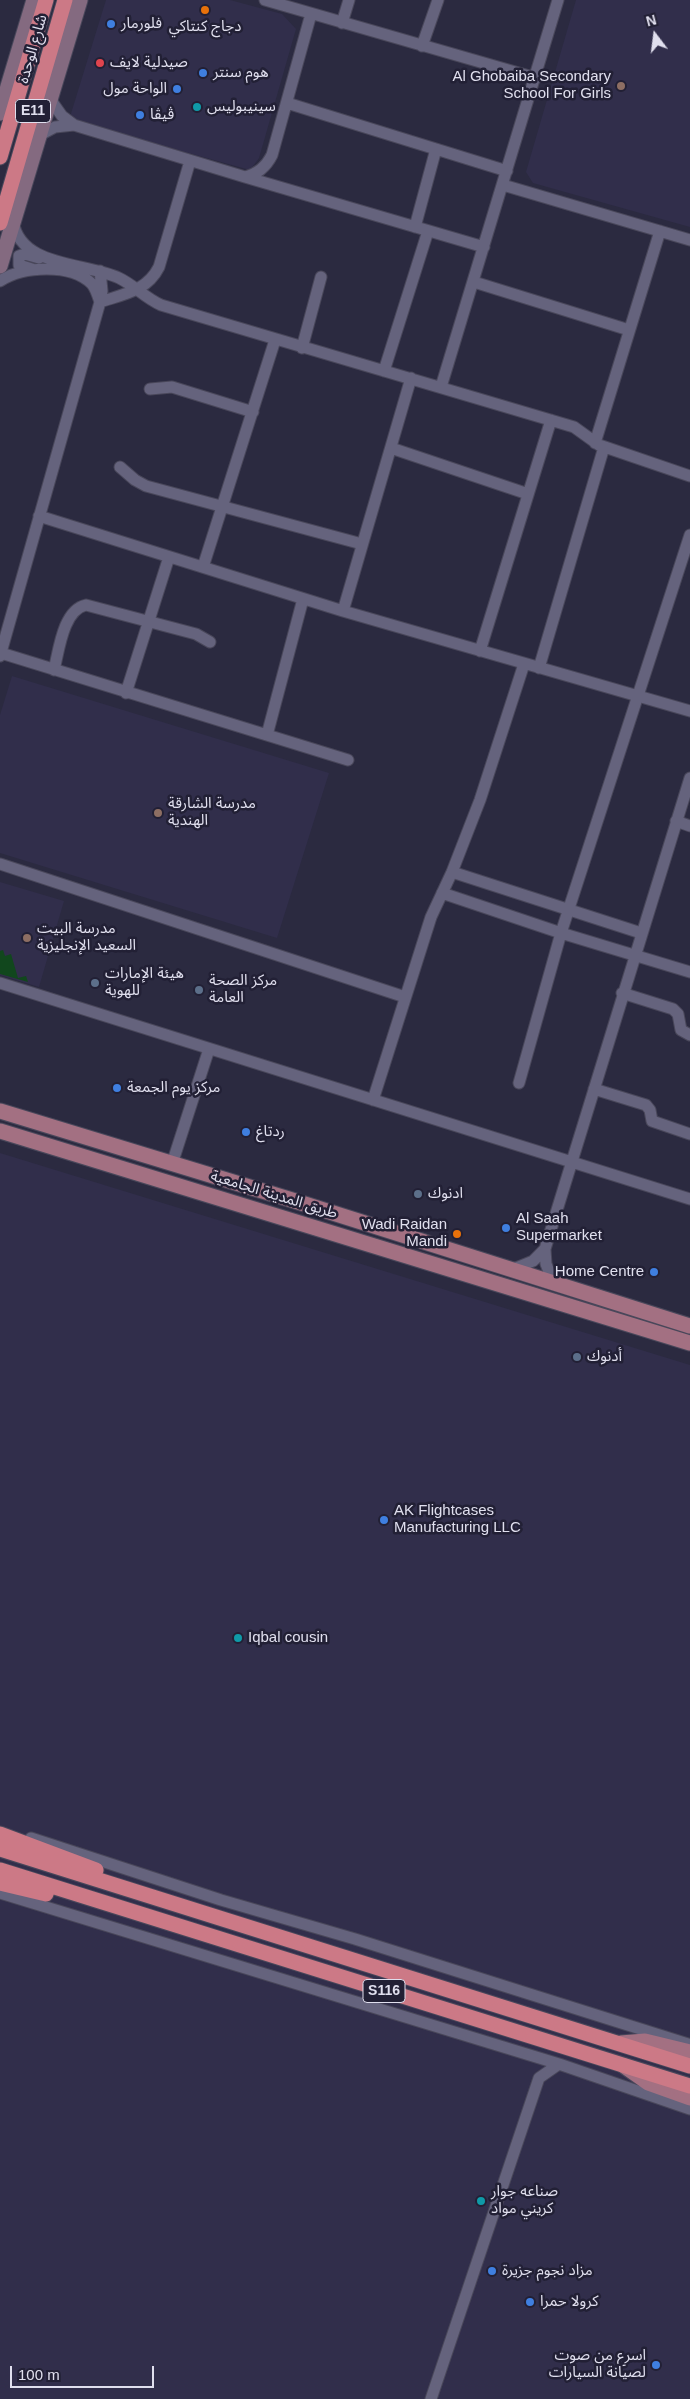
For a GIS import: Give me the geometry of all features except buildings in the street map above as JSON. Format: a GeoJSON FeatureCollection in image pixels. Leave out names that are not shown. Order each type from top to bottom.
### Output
{"type":"FeatureCollection","features":[{"type":"Feature","properties":{"kind":"highway","name":"شارع الوحدة"},"geometry":{"type":"LineString","coordinates":[[0,157],[7,105],[46,0]]}},
{"type":"Feature","properties":{"kind":"highway","name":"شارع الوحدة"},"geometry":{"type":"LineString","coordinates":[[7,222],[65,0]]}},
{"type":"Feature","properties":{"kind":"highway"},"geometry":{"type":"LineString","coordinates":[[0,1834],[99,1872],[144,1893]]}},
{"type":"Feature","properties":{"kind":"highway","name":"S116"},"geometry":{"type":"LineString","coordinates":[[0,1849],[690,2066]]}},
{"type":"Feature","properties":{"kind":"highway","name":"S116"},"geometry":{"type":"LineString","coordinates":[[0,1870],[690,2086]]}},
{"type":"Feature","properties":{"kind":"highway"},"geometry":{"type":"LineString","coordinates":[[0,1883],[60,1896],[77,1895]]}},
{"type":"Feature","properties":{"kind":"main road","name":"طريق المدينة الجامعية"},"geometry":{"type":"LineString","coordinates":[[0,1111],[690,1326]]}},
{"type":"Feature","properties":{"kind":"main road","name":"طريق المدينة الجامعية"},"geometry":{"type":"LineString","coordinates":[[0,1131],[690,1343]]}},
{"type":"Feature","properties":{"kind":"main road"},"geometry":{"type":"LineString","coordinates":[[621,2043],[645,2041],[690,2052]]}},
{"type":"Feature","properties":{"kind":"main road"},"geometry":{"type":"LineString","coordinates":[[624,2066],[648,2083],[690,2098]]}},
{"type":"Feature","properties":{"kind":"street"},"geometry":{"type":"LineString","coordinates":[[7,105],[34,0]]}},
{"type":"Feature","properties":{"kind":"street"},"geometry":{"type":"LineString","coordinates":[[0,266],[7,222],[40,135],[80,0]]}},
{"type":"Feature","properties":{"kind":"street"},"geometry":{"type":"LineString","coordinates":[[342,23],[349,0]]}},
{"type":"Feature","properties":{"kind":"street"},"geometry":{"type":"LineString","coordinates":[[422,46],[438,0]]}},
{"type":"Feature","properties":{"kind":"street"},"geometry":{"type":"LineString","coordinates":[[441,387],[536,78],[558,0]]}},
{"type":"Feature","properties":{"kind":"street"},"geometry":{"type":"LineString","coordinates":[[269,1],[536,78]]}},
{"type":"Feature","properties":{"kind":"street"},"geometry":{"type":"LineString","coordinates":[[245,177],[259,172],[269,162],[311,14]]}},
{"type":"Feature","properties":{"kind":"street"},"geometry":{"type":"LineString","coordinates":[[50,99],[62,116],[74,126]]}},
{"type":"Feature","properties":{"kind":"street"},"geometry":{"type":"LineString","coordinates":[[286,103],[507,171]]}},
{"type":"Feature","properties":{"kind":"street"},"geometry":{"type":"LineString","coordinates":[[40,135],[55,127],[74,126],[484,247]]}},
{"type":"Feature","properties":{"kind":"street"},"geometry":{"type":"LineString","coordinates":[[415,227],[436,149]]}},
{"type":"Feature","properties":{"kind":"street"},"geometry":{"type":"LineString","coordinates":[[100,302],[137,291],[150,281],[159,267],[190,161]]}},
{"type":"Feature","properties":{"kind":"street"},"geometry":{"type":"LineString","coordinates":[[503,185],[690,240]]}},
{"type":"Feature","properties":{"kind":"street"},"geometry":{"type":"LineString","coordinates":[[7,222],[20,242],[48,258]]}},
{"type":"Feature","properties":{"kind":"street"},"geometry":{"type":"LineString","coordinates":[[384,371],[428,231]]}},
{"type":"Feature","properties":{"kind":"street"},"geometry":{"type":"LineString","coordinates":[[538,668],[600,445],[629,330],[660,232]]}},
{"type":"Feature","properties":{"kind":"street"},"geometry":{"type":"LineString","coordinates":[[100,302],[91,284],[79,276],[61,271],[22,267],[18,262],[19,256],[25,254],[37,258],[48,258],[100,271],[120,278],[137,291],[161,305],[551,420],[579,430],[600,445],[690,476]]}},
{"type":"Feature","properties":{"kind":"street"},"geometry":{"type":"LineString","coordinates":[[0,281],[18,272],[38,270]]}},
{"type":"Feature","properties":{"kind":"street"},"geometry":{"type":"LineString","coordinates":[[100,271],[102,292],[100,302],[0,654],[348,760]]}},
{"type":"Feature","properties":{"kind":"street"},"geometry":{"type":"LineString","coordinates":[[302,348],[321,277]]}},
{"type":"Feature","properties":{"kind":"street"},"geometry":{"type":"LineString","coordinates":[[474,282],[629,330]]}},
{"type":"Feature","properties":{"kind":"street"},"geometry":{"type":"LineString","coordinates":[[203,568],[276,340]]}},
{"type":"Feature","properties":{"kind":"street"},"geometry":{"type":"LineString","coordinates":[[343,611],[411,378]]}},
{"type":"Feature","properties":{"kind":"street"},"geometry":{"type":"LineString","coordinates":[[150,389],[172,387],[253,412]]}},
{"type":"Feature","properties":{"kind":"street"},"geometry":{"type":"LineString","coordinates":[[480,651],[551,420]]}},
{"type":"Feature","properties":{"kind":"street"},"geometry":{"type":"LineString","coordinates":[[391,448],[528,494]]}},
{"type":"Feature","properties":{"kind":"street"},"geometry":{"type":"LineString","coordinates":[[120,466],[134,480],[146,486],[222,508],[362,544]]}},
{"type":"Feature","properties":{"kind":"street"},"geometry":{"type":"LineString","coordinates":[[39,516],[343,611],[690,711]]}},
{"type":"Feature","properties":{"kind":"street"},"geometry":{"type":"LineString","coordinates":[[519,1083],[561,933],[690,535]]}},
{"type":"Feature","properties":{"kind":"street"},"geometry":{"type":"LineString","coordinates":[[126,693],[169,557]]}},
{"type":"Feature","properties":{"kind":"street"},"geometry":{"type":"LineString","coordinates":[[266,735],[303,599]]}},
{"type":"Feature","properties":{"kind":"street"},"geometry":{"type":"LineString","coordinates":[[54,670],[68,619],[71,613],[80,606],[92,605],[149,620],[196,634],[210,642]]}},
{"type":"Feature","properties":{"kind":"street"},"geometry":{"type":"LineString","coordinates":[[0,613],[12,616]]}},
{"type":"Feature","properties":{"kind":"street"},"geometry":{"type":"LineString","coordinates":[[373,1100],[431,917],[452,872],[480,800],[524,664]]}},
{"type":"Feature","properties":{"kind":"street"},"geometry":{"type":"LineString","coordinates":[[554,1284],[548,1271],[545,1249],[622,993],[690,778]]}},
{"type":"Feature","properties":{"kind":"street"},"geometry":{"type":"LineString","coordinates":[[676,821],[690,826]]}},
{"type":"Feature","properties":{"kind":"street"},"geometry":{"type":"LineString","coordinates":[[0,864],[405,997]]}},
{"type":"Feature","properties":{"kind":"street"},"geometry":{"type":"LineString","coordinates":[[452,872],[641,933]]}},
{"type":"Feature","properties":{"kind":"street"},"geometry":{"type":"LineString","coordinates":[[442,893],[561,933],[690,972]]}},
{"type":"Feature","properties":{"kind":"street"},"geometry":{"type":"LineString","coordinates":[[0,983],[690,1199]]}},
{"type":"Feature","properties":{"kind":"street"},"geometry":{"type":"LineString","coordinates":[[622,993],[673,1009],[678,1014],[679,1027],[690,1035]]}},
{"type":"Feature","properties":{"kind":"street"},"geometry":{"type":"LineString","coordinates":[[172,1164],[209,1049]]}},
{"type":"Feature","properties":{"kind":"street"},"geometry":{"type":"LineString","coordinates":[[594,1089],[646,1105],[650,1110],[652,1121],[690,1134]]}},
{"type":"Feature","properties":{"kind":"street"},"geometry":{"type":"LineString","coordinates":[[511,1270],[533,1261],[545,1249]]}},
{"type":"Feature","properties":{"kind":"street"},"geometry":{"type":"LineString","coordinates":[[0,1828],[159,1880],[416,1958],[546,2001],[690,2045]]}},
{"type":"Feature","properties":{"kind":"street"},"geometry":{"type":"LineString","coordinates":[[0,1893],[559,2064],[690,2108]]}},
{"type":"Feature","properties":{"kind":"street"},"geometry":{"type":"LineString","coordinates":[[528,2055],[539,2078]]}},
{"type":"Feature","properties":{"kind":"street"},"geometry":{"type":"LineString","coordinates":[[431,2399],[539,2078],[559,2064]]}},
{"type":"Feature","properties":{"kind":"shaded area","name":"الواحة مول"},"geometry":{"type":"Polygon","coordinates":[[[106,0],[230,0],[282,14],[296,29],[259,158],[250,170],[69,120],[106,0]]]}},
{"type":"Feature","properties":{"kind":"shaded area","name":"Al Ghobaiba Secondary School For Girls"},"geometry":{"type":"Polygon","coordinates":[[[576,0],[690,0],[690,227],[533,183],[526,172],[576,0]]]}},
{"type":"Feature","properties":{"kind":"shaded area","name":"مدرسة الشارقة الهندية"},"geometry":{"type":"Polygon","coordinates":[[[12,676],[329,773],[277,938],[0,853],[0,715],[12,676]]]}},
{"type":"Feature","properties":{"kind":"shaded area","name":"مدرسة البيت السعيد الإنجليزية"},"geometry":{"type":"Polygon","coordinates":[[[0,882],[64,901],[39,987],[0,975],[0,882]]]}},
{"type":"Feature","properties":{"kind":"shaded area"},"geometry":{"type":"Polygon","coordinates":[[[0,1153],[690,1365],[690,2399],[0,2399],[0,1153]]]}},
{"type":"Feature","properties":{"kind":"green space"},"geometry":{"type":"Polygon","coordinates":[[[3,950],[5,956],[11,954],[18,978],[26,976],[28,982],[0,974],[0,951],[3,950]]]}},
{"type":"Feature","properties":{"kind":"place","name":"دجاج كنتاكي"},"geometry":{"type":"Point","coordinates":[205,10]}},
{"type":"Feature","properties":{"kind":"place","name":"فلورمار"},"geometry":{"type":"Point","coordinates":[111,24]}},
{"type":"Feature","properties":{"kind":"place","name":"صيدلية لايف"},"geometry":{"type":"Point","coordinates":[100,63]}},
{"type":"Feature","properties":{"kind":"place","name":"هوم سنتر"},"geometry":{"type":"Point","coordinates":[203,73]}},
{"type":"Feature","properties":{"kind":"place","name":"Al Ghobaiba Secondary School For Girls"},"geometry":{"type":"Point","coordinates":[621,86]}},
{"type":"Feature","properties":{"kind":"place","name":"الواحة مول"},"geometry":{"type":"Point","coordinates":[177,89]}},
{"type":"Feature","properties":{"kind":"place","name":"سينيبوليس"},"geometry":{"type":"Point","coordinates":[197,107]}},
{"type":"Feature","properties":{"kind":"place","name":"ڤيڤا"},"geometry":{"type":"Point","coordinates":[140,115]}},
{"type":"Feature","properties":{"kind":"place","name":"مدرسة الشارقة الهندية"},"geometry":{"type":"Point","coordinates":[158,813]}},
{"type":"Feature","properties":{"kind":"place","name":"مدرسة البيت السعيد الإنجليزية"},"geometry":{"type":"Point","coordinates":[27,938]}},
{"type":"Feature","properties":{"kind":"place","name":"هيئة الإمارات للهوية"},"geometry":{"type":"Point","coordinates":[95,983]}},
{"type":"Feature","properties":{"kind":"place","name":"مركز الصحة العامة"},"geometry":{"type":"Point","coordinates":[199,990]}},
{"type":"Feature","properties":{"kind":"place","name":"مركز يوم الجمعة"},"geometry":{"type":"Point","coordinates":[117,1088]}},
{"type":"Feature","properties":{"kind":"place","name":"ردتاغ"},"geometry":{"type":"Point","coordinates":[246,1132]}},
{"type":"Feature","properties":{"kind":"place","name":"ادنوك"},"geometry":{"type":"Point","coordinates":[418,1194]}},
{"type":"Feature","properties":{"kind":"place","name":"Al Saah Supermarket"},"geometry":{"type":"Point","coordinates":[506,1228]}},
{"type":"Feature","properties":{"kind":"place","name":"Wadi Raidan Mandi"},"geometry":{"type":"Point","coordinates":[457,1234]}},
{"type":"Feature","properties":{"kind":"place","name":"Home Centre"},"geometry":{"type":"Point","coordinates":[654,1272]}},
{"type":"Feature","properties":{"kind":"place","name":"أدنوك"},"geometry":{"type":"Point","coordinates":[577,1357]}},
{"type":"Feature","properties":{"kind":"place","name":"AK Flightcases Manufacturing LLC"},"geometry":{"type":"Point","coordinates":[384,1520]}},
{"type":"Feature","properties":{"kind":"place","name":"Iqbal cousin"},"geometry":{"type":"Point","coordinates":[238,1638]}},
{"type":"Feature","properties":{"kind":"place","name":"صناعه جوار كريني مواد"},"geometry":{"type":"Point","coordinates":[481,2201]}},
{"type":"Feature","properties":{"kind":"place","name":"مزاد نجوم جزيرة"},"geometry":{"type":"Point","coordinates":[492,2271]}},
{"type":"Feature","properties":{"kind":"place","name":"كرولا حمرا"},"geometry":{"type":"Point","coordinates":[530,2302]}},
{"type":"Feature","properties":{"kind":"place","name":"اسرع من صوت لصيانة السيارات"},"geometry":{"type":"Point","coordinates":[656,2365]}}]}
